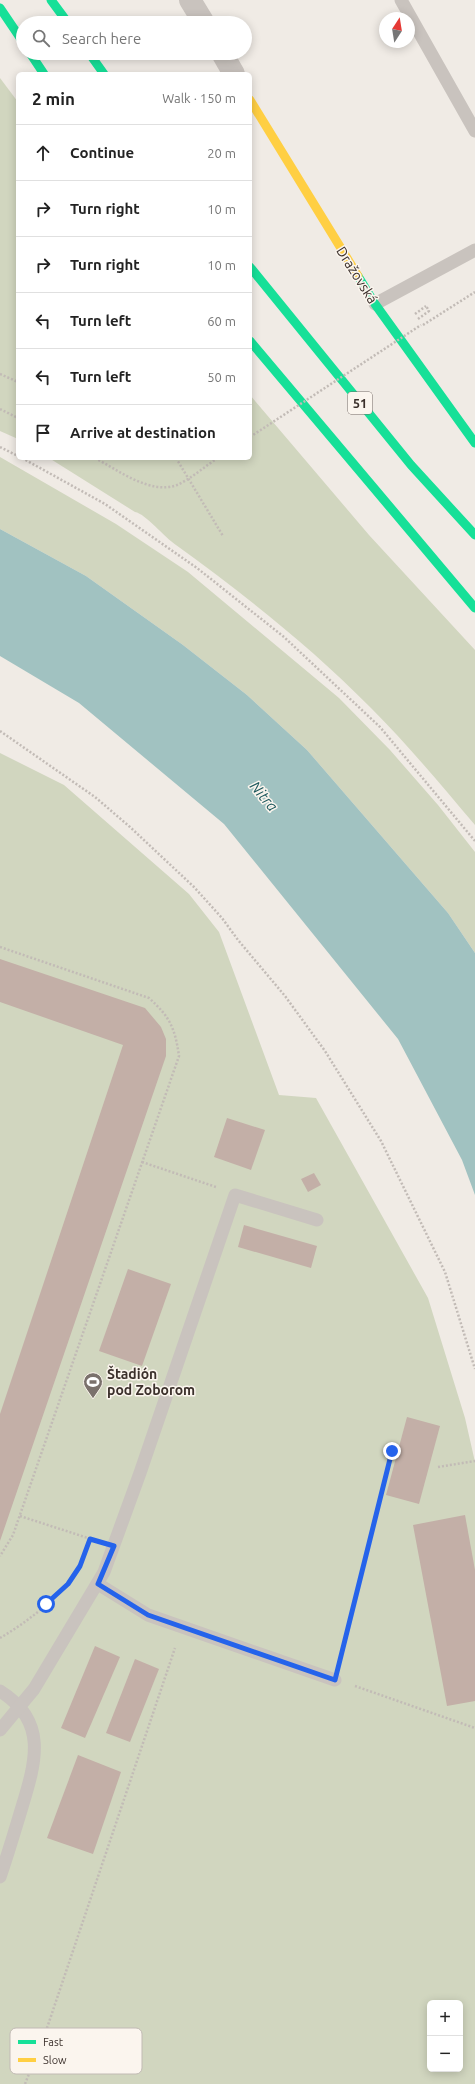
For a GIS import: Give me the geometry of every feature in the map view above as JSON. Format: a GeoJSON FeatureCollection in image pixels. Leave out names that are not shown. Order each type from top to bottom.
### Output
{"type":"FeatureCollection","features":[{"type":"Feature","properties":{"kind":"main road"},"geometry":{"type":"LineString","coordinates":[[51,0],[63,16]]}},
{"type":"Feature","properties":{"kind":"main road"},"geometry":{"type":"LineString","coordinates":[[0,8],[16,32]]}},
{"type":"Feature","properties":{"kind":"main road"},"geometry":{"type":"LineString","coordinates":[[35,60],[43,72]]}},
{"type":"Feature","properties":{"kind":"main road"},"geometry":{"type":"LineString","coordinates":[[94,60],[103,72]]}},
{"type":"Feature","properties":{"kind":"main road","name":"Dražovská"},"geometry":{"type":"LineString","coordinates":[[252,103],[375,304],[475,443]]}},
{"type":"Feature","properties":{"kind":"main road","name":"51"},"geometry":{"type":"LineString","coordinates":[[252,269],[411,465],[475,536]]}},
{"type":"Feature","properties":{"kind":"main road"},"geometry":{"type":"LineString","coordinates":[[252,343],[475,608]]}},
{"type":"Feature","properties":{"kind":"street"},"geometry":{"type":"LineString","coordinates":[[190,0],[200,16]]}},
{"type":"Feature","properties":{"kind":"street"},"geometry":{"type":"LineString","coordinates":[[226,60],[233,72]]}},
{"type":"Feature","properties":{"kind":"lane"},"geometry":{"type":"LineString","coordinates":[[401,0],[475,131]]}},
{"type":"Feature","properties":{"kind":"lane"},"geometry":{"type":"LineString","coordinates":[[375,304],[475,250]]}},
{"type":"Feature","properties":{"kind":"lane"},"geometry":{"type":"LineString","coordinates":[[0,1730],[34,1689],[98,1584],[114,1546],[235,1195],[317,1220]]}},
{"type":"Feature","properties":{"kind":"lane"},"geometry":{"type":"LineString","coordinates":[[98,1584],[148,1615],[335,1680]]}},
{"type":"Feature","properties":{"kind":"lane"},"geometry":{"type":"LineString","coordinates":[[0,1691],[20,1706],[29,1720],[34,1732],[36,1748],[34,1769],[0,1877]]}},
{"type":"Feature","properties":{"kind":"path"},"geometry":{"type":"LineString","coordinates":[[252,436],[475,292]]}},
{"type":"Feature","properties":{"kind":"path"},"geometry":{"type":"LineString","coordinates":[[426,306],[429,311],[417,319],[414,315],[426,306]]}},
{"type":"Feature","properties":{"kind":"path"},"geometry":{"type":"LineString","coordinates":[[0,374],[16,381]]}},
{"type":"Feature","properties":{"kind":"path"},"geometry":{"type":"LineString","coordinates":[[0,409],[16,417]]}},
{"type":"Feature","properties":{"kind":"path"},"geometry":{"type":"LineString","coordinates":[[0,447],[16,455]]}},
{"type":"Feature","properties":{"kind":"path"},"geometry":{"type":"LineString","coordinates":[[26,460],[105,504],[197,568],[284,637],[380,727],[475,841]]}},
{"type":"Feature","properties":{"kind":"path"},"geometry":{"type":"LineString","coordinates":[[99,460],[144,484],[164,488],[178,484],[215,460]]}},
{"type":"Feature","properties":{"kind":"path"},"geometry":{"type":"LineString","coordinates":[[177,460],[223,536]]}},
{"type":"Feature","properties":{"kind":"path"},"geometry":{"type":"LineString","coordinates":[[0,731],[95,797],[130,827],[194,887],[222,918],[238,940],[285,996],[325,1051],[381,1141],[444,1272],[475,1369]]}},
{"type":"Feature","properties":{"kind":"path"},"geometry":{"type":"LineString","coordinates":[[0,947],[149,998],[163,1011],[172,1024],[176,1036],[179,1056],[20,1516],[13,1535],[0,1556]]}},
{"type":"Feature","properties":{"kind":"path"},"geometry":{"type":"LineString","coordinates":[[142,1162],[235,1195]]}},
{"type":"Feature","properties":{"kind":"path"},"geometry":{"type":"LineString","coordinates":[[392,1451],[335,1680],[475,1728]]}},
{"type":"Feature","properties":{"kind":"path"},"geometry":{"type":"LineString","coordinates":[[438,1467],[475,1461]]}},
{"type":"Feature","properties":{"kind":"path"},"geometry":{"type":"LineString","coordinates":[[20,1516],[114,1546]]}},
{"type":"Feature","properties":{"kind":"path"},"geometry":{"type":"LineString","coordinates":[[0,1638],[22,1625],[68,1584],[80,1566],[90,1539]]}},
{"type":"Feature","properties":{"kind":"path"},"geometry":{"type":"LineString","coordinates":[[47,2028],[175,1650],[175,1625]]}},
{"type":"Feature","properties":{"kind":"path"},"geometry":{"type":"LineString","coordinates":[[24,2084],[28,2074]]}},
{"type":"Feature","properties":{"kind":"green space"},"geometry":{"type":"Polygon","coordinates":[[[0,78],[16,99],[16,438],[0,431],[0,78]]]}},
{"type":"Feature","properties":{"kind":"green space"},"geometry":{"type":"Polygon","coordinates":[[[252,397],[369,535],[475,650],[475,825],[385,722],[325,664],[252,602],[171,541],[150,521],[52,460],[252,460],[252,397]]]}},
{"type":"Feature","properties":{"kind":"green space"},"geometry":{"type":"Polygon","coordinates":[[[0,457],[116,524],[188,572],[339,698],[390,750],[438,805],[475,852],[475,953],[448,913],[307,750],[247,695],[183,645],[86,576],[0,529],[0,457]]]}},
{"type":"Feature","properties":{"kind":"green space"},"geometry":{"type":"Polygon","coordinates":[[[0,753],[64,785],[189,894],[219,932],[279,1095],[316,1098],[428,1298],[465,1418],[475,1462],[475,2084],[0,2084],[0,753]]]}},
{"type":"Feature","properties":{"kind":"water","name":"Nitra"},"geometry":{"type":"Polygon","coordinates":[[[0,529],[86,576],[183,645],[247,695],[307,750],[448,913],[475,953],[475,1195],[462,1160],[398,1039],[224,824],[79,703],[0,656],[0,529]]]}},
{"type":"Feature","properties":{"kind":"building"},"geometry":{"type":"Polygon","coordinates":[[[0,959],[145,1008],[161,1027],[166,1039],[166,1056],[0,1541],[0,1414],[123,1045],[0,1002],[0,959]]]}},
{"type":"Feature","properties":{"kind":"building"},"geometry":{"type":"Polygon","coordinates":[[[227,1118],[265,1130],[251,1170],[214,1157],[227,1118]]]}},
{"type":"Feature","properties":{"kind":"building"},"geometry":{"type":"Polygon","coordinates":[[[314,1173],[321,1185],[308,1192],[301,1179],[314,1173]]]}},
{"type":"Feature","properties":{"kind":"building"},"geometry":{"type":"Polygon","coordinates":[[[244,1225],[317,1246],[311,1268],[238,1247],[244,1225]]]}},
{"type":"Feature","properties":{"kind":"building"},"geometry":{"type":"Polygon","coordinates":[[[128,1269],[171,1284],[142,1366],[99,1351],[128,1269]]]}},
{"type":"Feature","properties":{"kind":"building"},"geometry":{"type":"Polygon","coordinates":[[[407,1417],[440,1426],[419,1504],[386,1495],[407,1417]]]}},
{"type":"Feature","properties":{"kind":"building"},"geometry":{"type":"Polygon","coordinates":[[[465,1515],[475,1570],[475,1701],[447,1706],[413,1525],[465,1515]]]}},
{"type":"Feature","properties":{"kind":"building"},"geometry":{"type":"Polygon","coordinates":[[[95,1646],[120,1657],[85,1738],[61,1728],[95,1646]]]}},
{"type":"Feature","properties":{"kind":"building"},"geometry":{"type":"Polygon","coordinates":[[[135,1659],[159,1669],[130,1742],[106,1733],[135,1659]]]}},
{"type":"Feature","properties":{"kind":"building"},"geometry":{"type":"Polygon","coordinates":[[[78,1755],[121,1772],[93,1854],[47,1838],[78,1755]]]}},
{"type":"Feature","properties":{"kind":"traffic: fast"},"geometry":{"type":"LineString","coordinates":[[51,0],[63,16]]}},
{"type":"Feature","properties":{"kind":"traffic: fast"},"geometry":{"type":"LineString","coordinates":[[0,8],[16,32]]}},
{"type":"Feature","properties":{"kind":"traffic: fast"},"geometry":{"type":"LineString","coordinates":[[35,60],[43,72]]}},
{"type":"Feature","properties":{"kind":"traffic: fast"},"geometry":{"type":"LineString","coordinates":[[94,60],[103,72]]}},
{"type":"Feature","properties":{"kind":"traffic: fast"},"geometry":{"type":"LineString","coordinates":[[252,269],[411,465],[475,535]]}},
{"type":"Feature","properties":{"kind":"traffic: fast"},"geometry":{"type":"LineString","coordinates":[[358,276],[375,304],[475,443]]}},
{"type":"Feature","properties":{"kind":"traffic: fast"},"geometry":{"type":"LineString","coordinates":[[252,343],[475,608]]}},
{"type":"Feature","properties":{"kind":"traffic: slow"},"geometry":{"type":"LineString","coordinates":[[252,103],[358,276]]}},
{"type":"Feature","properties":{"kind":"place","name":"Štadión pod Zoborom"},"geometry":{"type":"Point","coordinates":[93,1399]}},
{"type":"Feature","properties":{"kind":"route"},"geometry":{"type":"LineString","coordinates":[[46,1604],[68,1584],[80,1566],[90,1539],[114,1546],[98,1584],[148,1615],[335,1680],[392,1451]]}}]}
